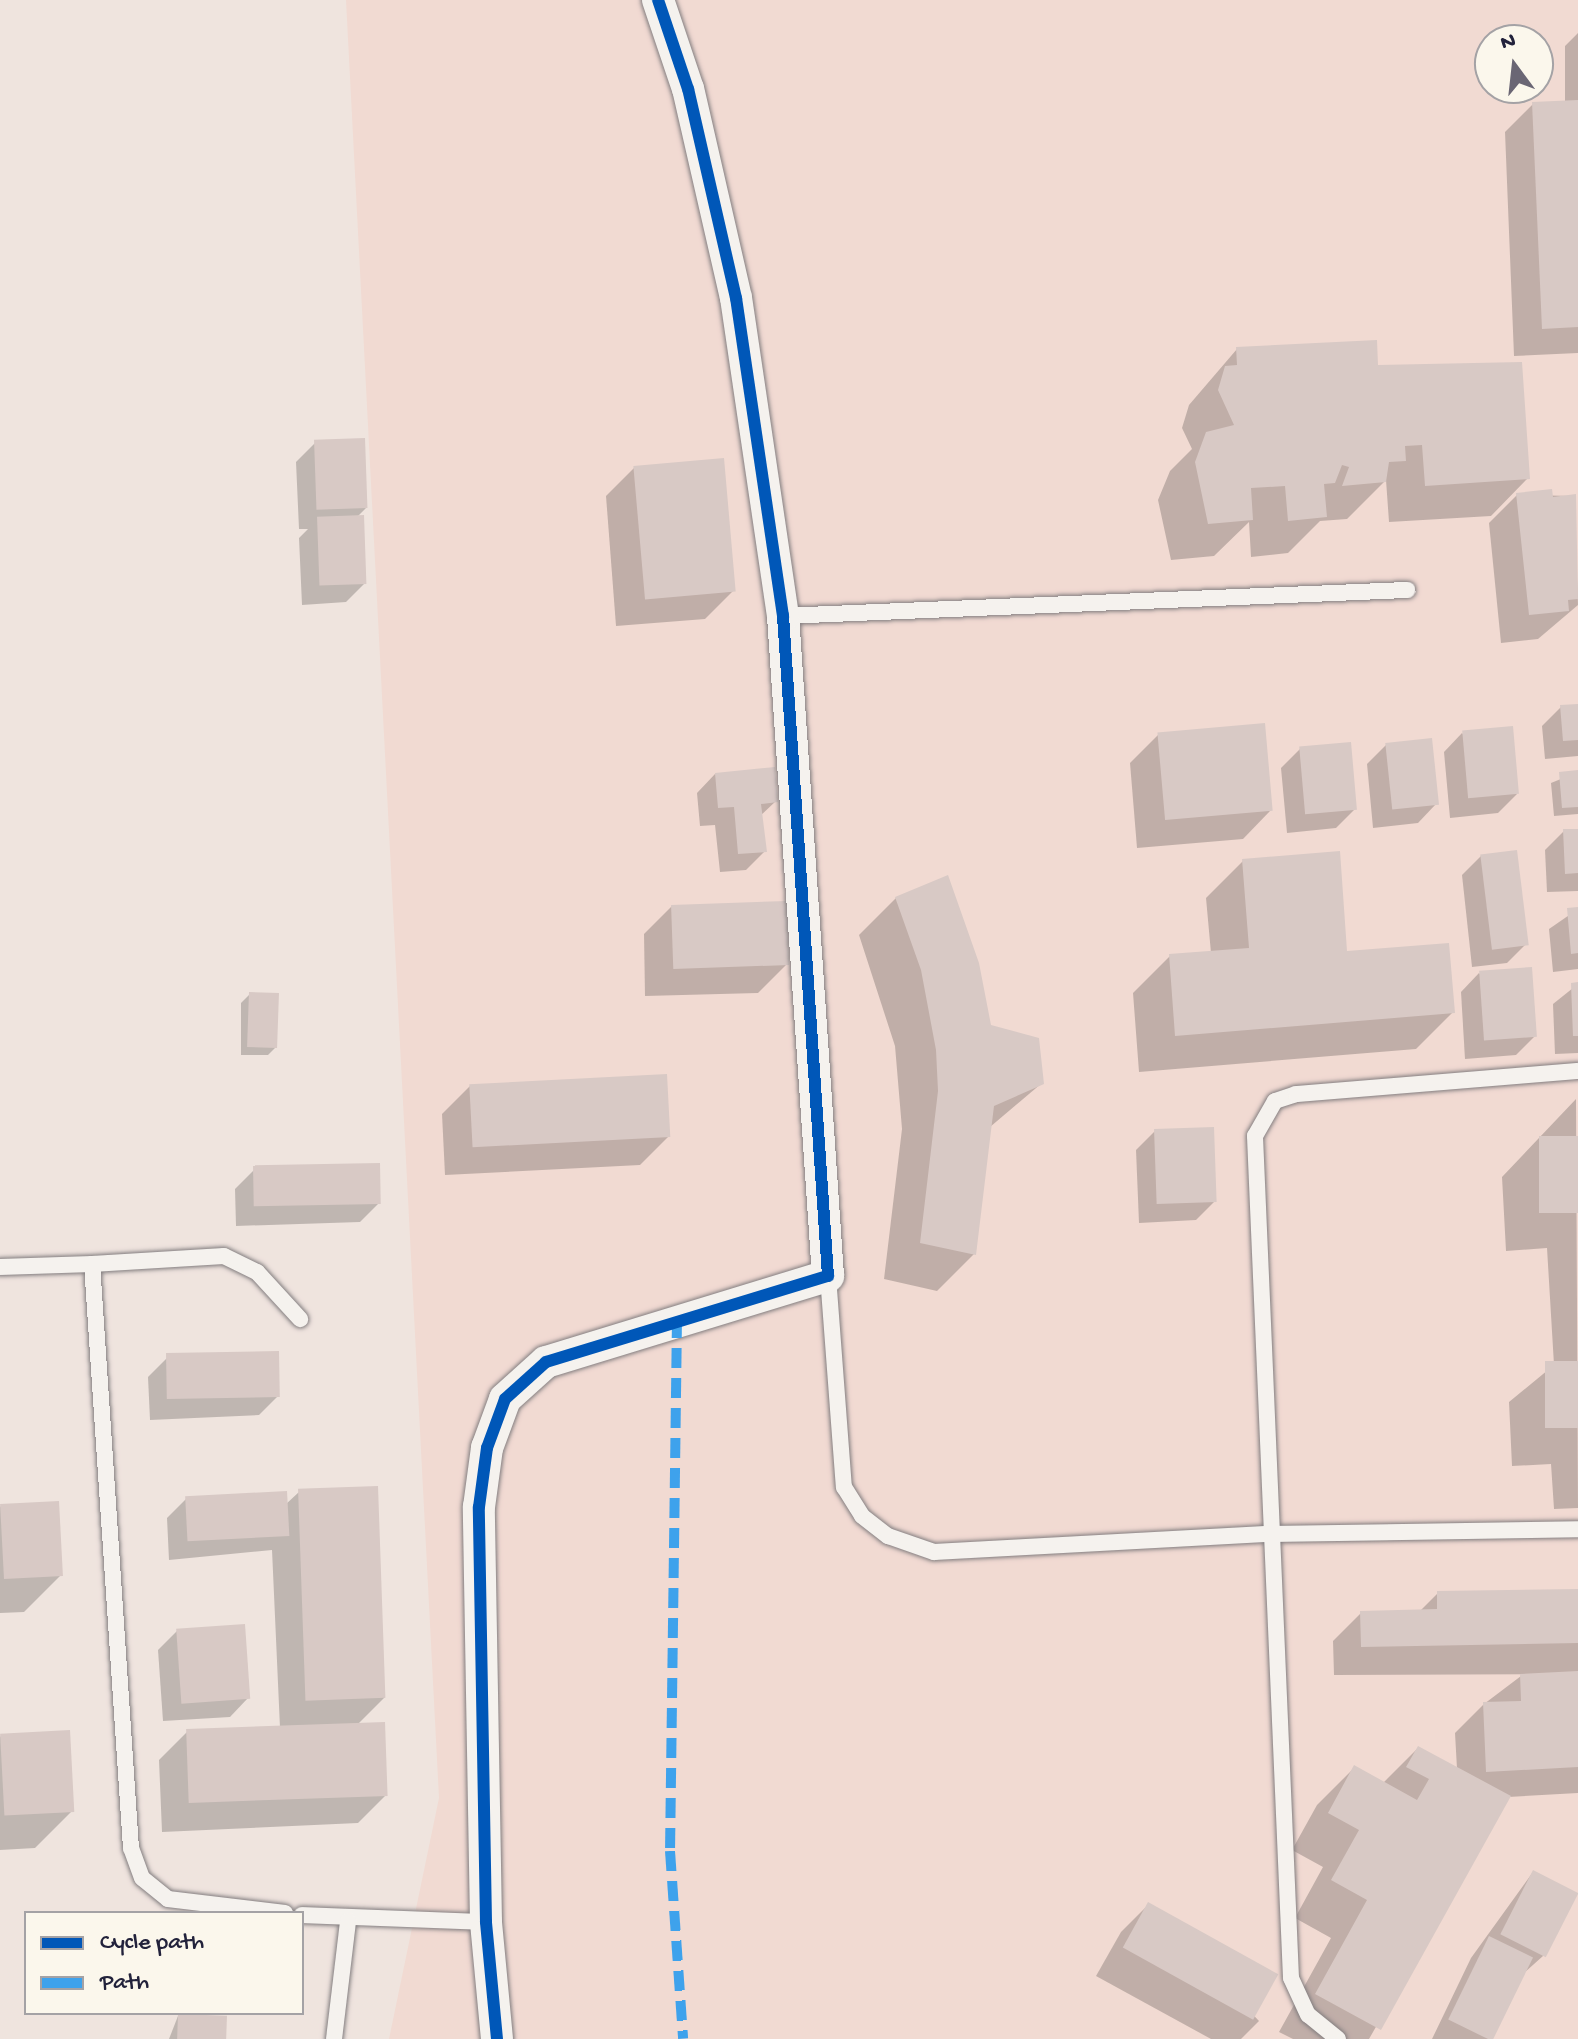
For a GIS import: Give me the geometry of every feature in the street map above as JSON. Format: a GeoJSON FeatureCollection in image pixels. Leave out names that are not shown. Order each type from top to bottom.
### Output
{"type":"FeatureCollection","features":[{"type":"Feature","properties":{"kind":"street"},"geometry":{"type":"LineString","coordinates":[[497,2039],[486,1922],[479,1507],[487,1448],[505,1399],[546,1362],[828,1276],[783,616],[736,298],[688,89],[658,0]]}},
{"type":"Feature","properties":{"kind":"lane"},"geometry":{"type":"LineString","coordinates":[[783,616],[1407,590]]}},
{"type":"Feature","properties":{"kind":"lane"},"geometry":{"type":"LineString","coordinates":[[1338,2039],[1308,2015],[1291,1978],[1255,1136],[1263,1114],[1296,1094],[1578,1071]]}},
{"type":"Feature","properties":{"kind":"lane"},"geometry":{"type":"LineString","coordinates":[[0,1267],[224,1256],[257,1272],[300,1319]]}},
{"type":"Feature","properties":{"kind":"lane"},"geometry":{"type":"LineString","coordinates":[[92,1264],[131,1848],[142,1878],[168,1899],[268,1911]]}},
{"type":"Feature","properties":{"kind":"lane"},"geometry":{"type":"LineString","coordinates":[[828,1276],[844,1487],[862,1516],[888,1536],[934,1552],[1270,1534],[1578,1529]]}},
{"type":"Feature","properties":{"kind":"lane"},"geometry":{"type":"LineString","coordinates":[[304,1915],[348,1921],[486,1922]]}},
{"type":"Feature","properties":{"kind":"lane"},"geometry":{"type":"LineString","coordinates":[[334,2039],[348,1921]]}},
{"type":"Feature","properties":{"kind":"shaded area"},"geometry":{"type":"Polygon","coordinates":[[[346,0],[1578,0],[1578,2039],[389,2039],[439,1798],[346,0]]]}},
{"type":"Feature","properties":{"kind":"building"},"geometry":{"type":"Polygon","coordinates":[[[1578,100],[1578,327],[1542,329],[1532,104],[1554,104],[1554,101],[1578,100]]]}},
{"type":"Feature","properties":{"kind":"building"},"geometry":{"type":"Polygon","coordinates":[[[1377,340],[1378,365],[1522,362],[1530,479],[1425,486],[1422,445],[1405,446],[1406,461],[1389,462],[1386,482],[1342,486],[1349,467],[1342,465],[1335,483],[1324,484],[1327,517],[1288,521],[1285,486],[1251,488],[1253,520],[1208,524],[1195,462],[1206,432],[1234,425],[1218,390],[1225,366],[1237,365],[1236,347],[1377,340]]]}},
{"type":"Feature","properties":{"kind":"building"},"geometry":{"type":"Polygon","coordinates":[[[365,438],[367,508],[316,510],[314,440],[365,438]]]}},
{"type":"Feature","properties":{"kind":"building"},"geometry":{"type":"Polygon","coordinates":[[[724,458],[736,591],[645,599],[633,466],[724,458]]]}},
{"type":"Feature","properties":{"kind":"building"},"geometry":{"type":"Polygon","coordinates":[[[1552,489],[1553,497],[1576,494],[1578,599],[1568,600],[1569,611],[1529,615],[1516,493],[1552,489]]]}},
{"type":"Feature","properties":{"kind":"building"},"geometry":{"type":"Polygon","coordinates":[[[364,515],[366,584],[319,586],[317,517],[364,515]]]}},
{"type":"Feature","properties":{"kind":"building"},"geometry":{"type":"Polygon","coordinates":[[[1578,704],[1578,740],[1563,741],[1560,705],[1578,704]]]}},
{"type":"Feature","properties":{"kind":"building"},"geometry":{"type":"Polygon","coordinates":[[[1265,723],[1273,811],[1165,820],[1157,732],[1265,723]]]}},
{"type":"Feature","properties":{"kind":"building"},"geometry":{"type":"Polygon","coordinates":[[[1513,726],[1519,794],[1468,798],[1462,730],[1513,726]]]}},
{"type":"Feature","properties":{"kind":"building"},"geometry":{"type":"Polygon","coordinates":[[[1432,738],[1439,805],[1392,810],[1385,743],[1432,738]]]}},
{"type":"Feature","properties":{"kind":"building"},"geometry":{"type":"Polygon","coordinates":[[[1351,742],[1357,810],[1305,814],[1299,747],[1351,742]]]}},
{"type":"Feature","properties":{"kind":"building"},"geometry":{"type":"Polygon","coordinates":[[[775,767],[778,802],[761,804],[767,852],[738,854],[734,807],[718,808],[715,773],[775,767]]]}},
{"type":"Feature","properties":{"kind":"building"},"geometry":{"type":"Polygon","coordinates":[[[1578,770],[1578,807],[1562,808],[1559,772],[1578,770]]]}},
{"type":"Feature","properties":{"kind":"building"},"geometry":{"type":"Polygon","coordinates":[[[1563,829],[1578,829],[1578,873],[1565,874],[1563,829]]]}},
{"type":"Feature","properties":{"kind":"building"},"geometry":{"type":"Polygon","coordinates":[[[1517,850],[1529,945],[1492,950],[1480,855],[1517,850]]]}},
{"type":"Feature","properties":{"kind":"building"},"geometry":{"type":"Polygon","coordinates":[[[1340,851],[1347,951],[1449,943],[1455,1013],[1175,1036],[1169,954],[1249,948],[1242,859],[1340,851]]]}},
{"type":"Feature","properties":{"kind":"building"},"geometry":{"type":"Polygon","coordinates":[[[948,875],[979,963],[991,1025],[1039,1038],[1044,1084],[994,1106],[976,1255],[920,1243],[938,1091],[936,1050],[921,970],[895,897],[948,875]]]}},
{"type":"Feature","properties":{"kind":"building"},"geometry":{"type":"Polygon","coordinates":[[[787,901],[789,965],[673,969],[671,905],[787,901]]]}},
{"type":"Feature","properties":{"kind":"building"},"geometry":{"type":"Polygon","coordinates":[[[1578,907],[1578,953],[1571,954],[1567,908],[1578,907]]]}},
{"type":"Feature","properties":{"kind":"building"},"geometry":{"type":"Polygon","coordinates":[[[1532,967],[1537,1037],[1484,1041],[1479,971],[1532,967]]]}},
{"type":"Feature","properties":{"kind":"building"},"geometry":{"type":"Polygon","coordinates":[[[1578,982],[1578,1036],[1573,1036],[1571,983],[1578,982]]]}},
{"type":"Feature","properties":{"kind":"building"},"geometry":{"type":"Polygon","coordinates":[[[249,992],[279,993],[277,1048],[247,1047],[249,992]]]}},
{"type":"Feature","properties":{"kind":"building"},"geometry":{"type":"Polygon","coordinates":[[[667,1074],[670,1137],[473,1147],[469,1084],[667,1074]]]}},
{"type":"Feature","properties":{"kind":"building"},"geometry":{"type":"Polygon","coordinates":[[[1214,1127],[1217,1202],[1157,1204],[1154,1129],[1214,1127]]]}},
{"type":"Feature","properties":{"kind":"building"},"geometry":{"type":"Polygon","coordinates":[[[1539,1136],[1578,1136],[1578,1213],[1539,1213],[1539,1136]]]}},
{"type":"Feature","properties":{"kind":"building"},"geometry":{"type":"Polygon","coordinates":[[[380,1163],[381,1204],[254,1206],[253,1165],[380,1163]]]}},
{"type":"Feature","properties":{"kind":"building"},"geometry":{"type":"Polygon","coordinates":[[[279,1351],[280,1397],[167,1399],[166,1353],[279,1351]]]}},
{"type":"Feature","properties":{"kind":"building"},"geometry":{"type":"Polygon","coordinates":[[[1545,1361],[1578,1361],[1578,1428],[1545,1428],[1545,1361]]]}},
{"type":"Feature","properties":{"kind":"building"},"geometry":{"type":"Polygon","coordinates":[[[378,1486],[385,1698],[305,1701],[298,1489],[378,1486]]]}},
{"type":"Feature","properties":{"kind":"building"},"geometry":{"type":"Polygon","coordinates":[[[287,1491],[289,1536],[187,1541],[185,1496],[287,1491]]]}},
{"type":"Feature","properties":{"kind":"building"},"geometry":{"type":"Polygon","coordinates":[[[59,1501],[63,1576],[4,1579],[0,1504],[59,1501]]]}},
{"type":"Feature","properties":{"kind":"building"},"geometry":{"type":"Polygon","coordinates":[[[1578,1589],[1578,1643],[1361,1647],[1360,1611],[1437,1609],[1437,1591],[1578,1589]]]}},
{"type":"Feature","properties":{"kind":"building"},"geometry":{"type":"Polygon","coordinates":[[[245,1624],[250,1699],[181,1704],[176,1629],[245,1624]]]}},
{"type":"Feature","properties":{"kind":"building"},"geometry":{"type":"Polygon","coordinates":[[[1578,1671],[1578,1767],[1486,1772],[1483,1702],[1521,1701],[1520,1674],[1578,1671]]]}},
{"type":"Feature","properties":{"kind":"building"},"geometry":{"type":"Polygon","coordinates":[[[385,1722],[388,1796],[189,1803],[186,1729],[385,1722]]]}},
{"type":"Feature","properties":{"kind":"building"},"geometry":{"type":"Polygon","coordinates":[[[70,1730],[74,1812],[4,1816],[0,1734],[70,1730]]]}},
{"type":"Feature","properties":{"kind":"building"},"geometry":{"type":"Polygon","coordinates":[[[1418,1746],[1511,1796],[1381,2030],[1315,1994],[1367,1900],[1331,1880],[1359,1830],[1328,1813],[1354,1765],[1417,1800],[1429,1779],[1406,1767],[1418,1746]]]}},
{"type":"Feature","properties":{"kind":"building"},"geometry":{"type":"Polygon","coordinates":[[[1533,1870],[1578,1893],[1546,1957],[1500,1934],[1533,1870]]]}},
{"type":"Feature","properties":{"kind":"building"},"geometry":{"type":"Polygon","coordinates":[[[1148,1902],[1278,1974],[1253,2020],[1123,1947],[1148,1902]]]}},
{"type":"Feature","properties":{"kind":"building"},"geometry":{"type":"Polygon","coordinates":[[[1489,1936],[1533,1957],[1493,2039],[1448,2020],[1489,1936]]]}},
{"type":"Feature","properties":{"kind":"building"},"geometry":{"type":"Polygon","coordinates":[[[178,2015],[227,2016],[226,2039],[177,2039],[178,2015]]]}},
{"type":"Feature","properties":{"kind":"marked path"},"geometry":{"type":"LineString","coordinates":[[677,1318],[670,1851],[683,2039]]}},
{"type":"Feature","properties":{"kind":"cycle path"},"geometry":{"type":"LineString","coordinates":[[497,2039],[486,1922],[479,1507],[487,1448],[505,1399],[546,1362],[828,1276],[783,616],[736,298],[688,89],[658,0]]}}]}
